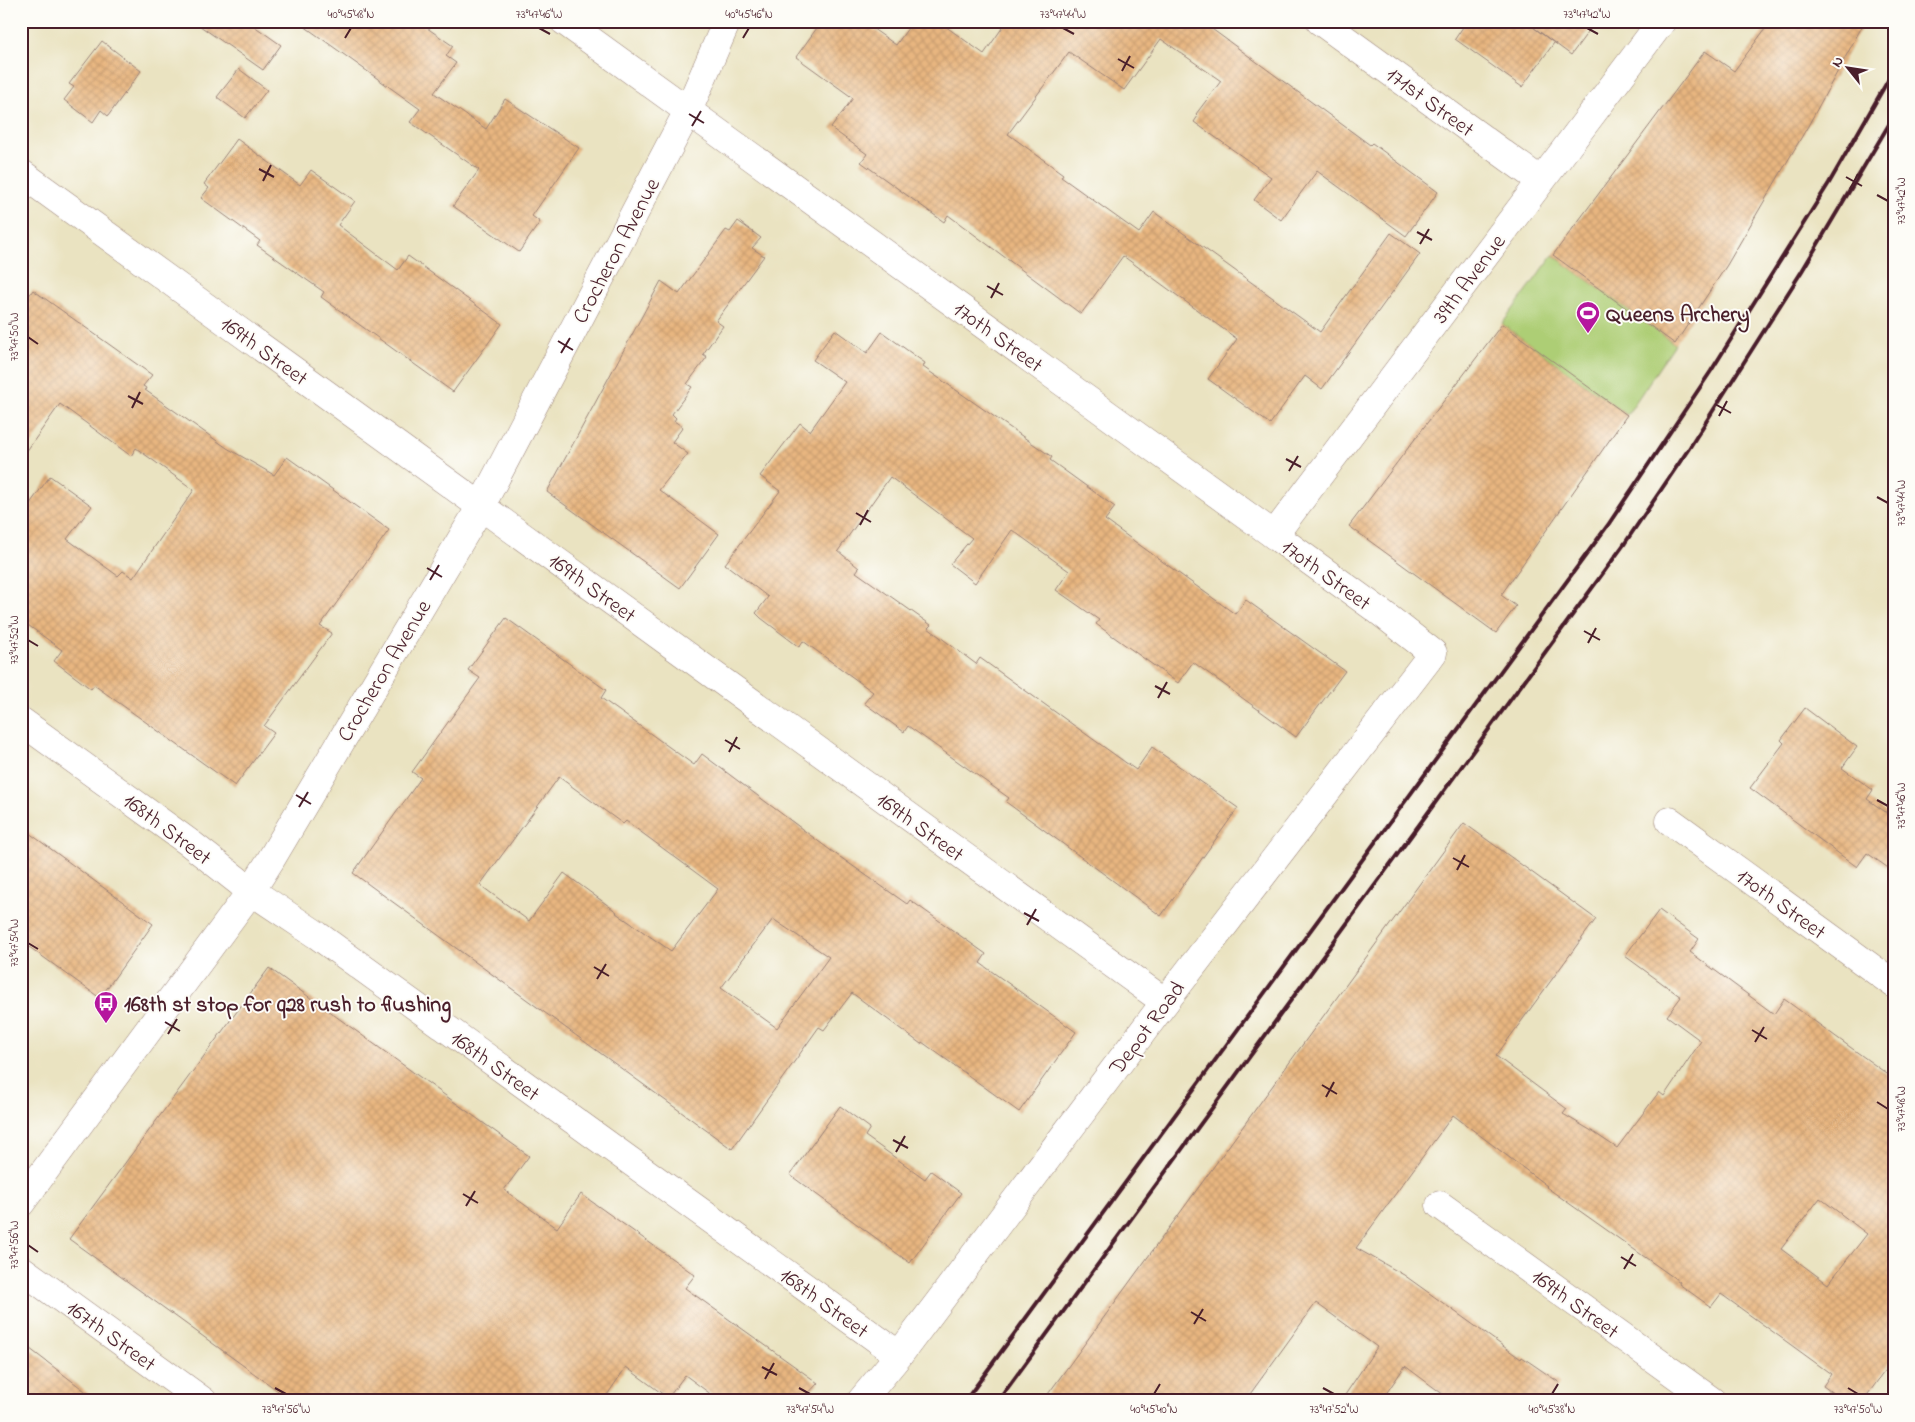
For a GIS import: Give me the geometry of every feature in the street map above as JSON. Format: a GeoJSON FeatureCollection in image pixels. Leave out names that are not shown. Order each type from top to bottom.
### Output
{"type":"FeatureCollection","features":[{"type":"Feature","properties":{"kind":"street","name":"170th Street"},"geometry":{"type":"LineString","coordinates":[[564,21],[1379,611],[1433,653]]}},
{"type":"Feature","properties":{"kind":"street","name":"Crocheron Avenue"},"geometry":{"type":"LineString","coordinates":[[21,1203],[251,892],[481,506],[688,111],[727,21]]}},
{"type":"Feature","properties":{"kind":"street","name":"171st Street"},"geometry":{"type":"LineString","coordinates":[[1320,21],[1541,181]]}},
{"type":"Feature","properties":{"kind":"street","name":"39th Avenue"},"geometry":{"type":"LineString","coordinates":[[1274,535],[1662,21]]}},
{"type":"Feature","properties":{"kind":"street","name":"169th Street"},"geometry":{"type":"LineString","coordinates":[[21,173],[1164,1002]]}},
{"type":"Feature","properties":{"kind":"street","name":"Depot Road"},"geometry":{"type":"LineString","coordinates":[[861,1401],[899,1355],[1164,1002],[1433,653]]}},
{"type":"Feature","properties":{"kind":"street","name":"168th Street"},"geometry":{"type":"LineString","coordinates":[[21,721],[191,844],[251,892],[316,935],[899,1355]]}},
{"type":"Feature","properties":{"kind":"street","name":"170th Street"},"geometry":{"type":"LineString","coordinates":[[1670,821],[1894,984]]}},
{"type":"Feature","properties":{"kind":"street","name":"169th Street"},"geometry":{"type":"LineString","coordinates":[[1440,1205],[1712,1401]]}},
{"type":"Feature","properties":{"kind":"street","name":"167th Street"},"geometry":{"type":"LineString","coordinates":[[21,1269],[203,1401]]}},
{"type":"Feature","properties":{"kind":"green space","name":"Queens Archery"},"geometry":{"type":"Polygon","coordinates":[[[1553,255],[1675,344],[1627,415],[1502,324],[1553,255]]]}},
{"type":"Feature","properties":{"kind":"building"},"geometry":{"type":"Polygon","coordinates":[[[193,21],[247,21],[281,45],[263,70],[193,21]]]}},
{"type":"Feature","properties":{"kind":"building"},"geometry":{"type":"Polygon","coordinates":[[[297,21],[417,21],[453,46],[446,56],[456,63],[434,93],[486,129],[505,99],[579,148],[532,216],[540,222],[519,252],[453,206],[479,170],[410,122],[420,109],[297,21]]]}},
{"type":"Feature","properties":{"kind":"building"},"geometry":{"type":"Polygon","coordinates":[[[822,21],[862,21],[896,45],[913,21],[938,21],[984,54],[1007,21],[1201,21],[1370,145],[1372,143],[1438,192],[1406,236],[1317,171],[1281,220],[1254,200],[1271,177],[1194,122],[1198,116],[1196,114],[1221,81],[1161,39],[1124,90],[1069,52],[1008,134],[1063,174],[1061,177],[1139,233],[1154,212],[1320,332],[1391,233],[1420,254],[1322,389],[1305,376],[1270,424],[1208,379],[1237,339],[1123,256],[1081,314],[948,215],[944,222],[861,162],[867,154],[831,128],[853,98],[796,57],[822,21]]]}},
{"type":"Feature","properties":{"kind":"building"},"geometry":{"type":"Polygon","coordinates":[[[1467,21],[1525,21],[1554,43],[1522,87],[1455,39],[1467,21]]]}},
{"type":"Feature","properties":{"kind":"building"},"geometry":{"type":"Polygon","coordinates":[[[1525,21],[1596,21],[1571,55],[1525,21]]]}},
{"type":"Feature","properties":{"kind":"building"},"geometry":{"type":"Polygon","coordinates":[[[1771,21],[1865,21],[1808,126],[1727,265],[1675,344],[1553,255],[1705,51],[1734,71],[1771,21]]]}},
{"type":"Feature","properties":{"kind":"building"},"geometry":{"type":"Polygon","coordinates":[[[102,41],[141,71],[108,116],[101,110],[93,122],[64,100],[74,87],[69,84],[102,41]]]}},
{"type":"Feature","properties":{"kind":"building"},"geometry":{"type":"Polygon","coordinates":[[[239,69],[267,90],[245,118],[217,97],[239,69]]]}},
{"type":"Feature","properties":{"kind":"building"},"geometry":{"type":"Polygon","coordinates":[[[237,139],[300,185],[311,170],[355,201],[338,225],[398,270],[408,256],[502,324],[453,392],[321,297],[324,292],[257,245],[260,241],[201,198],[209,188],[204,184],[237,139]]]}},
{"type":"Feature","properties":{"kind":"building"},"geometry":{"type":"Polygon","coordinates":[[[738,221],[761,238],[752,248],[764,256],[716,321],[723,326],[703,354],[707,357],[687,384],[692,387],[672,414],[676,418],[674,421],[683,427],[672,442],[688,454],[659,490],[719,534],[680,588],[547,492],[661,281],[679,294],[726,230],[730,232],[738,221]]]}},
{"type":"Feature","properties":{"kind":"building"},"geometry":{"type":"Polygon","coordinates":[[[33,290],[152,375],[143,386],[146,388],[145,390],[227,448],[274,475],[287,457],[389,530],[320,626],[332,633],[264,726],[274,733],[235,786],[94,685],[91,689],[54,661],[62,650],[21,620],[21,516],[50,476],[92,506],[67,539],[118,576],[123,571],[133,578],[194,490],[136,448],[131,456],[60,404],[21,459],[21,307],[33,290]]]}},
{"type":"Feature","properties":{"kind":"building"},"geometry":{"type":"Polygon","coordinates":[[[1502,324],[1627,415],[1501,595],[1516,606],[1496,633],[1349,526],[1502,324]]]}},
{"type":"Feature","properties":{"kind":"building"},"geometry":{"type":"Polygon","coordinates":[[[835,330],[867,353],[882,332],[925,363],[923,367],[1052,457],[1050,460],[1115,507],[1105,520],[1235,614],[1246,600],[1345,671],[1296,737],[1193,662],[1178,683],[1096,624],[1099,620],[1056,590],[1069,571],[1012,530],[975,583],[950,564],[972,538],[890,477],[838,551],[859,568],[856,572],[931,625],[928,628],[976,664],[980,658],[1136,770],[1152,747],[1238,808],[1161,916],[1006,802],[1009,798],[908,726],[904,732],[864,703],[873,692],[803,641],[799,647],[761,618],[756,613],[768,597],[725,564],[780,491],[760,476],[800,423],[810,431],[845,382],[813,360],[835,330]]]}},
{"type":"Feature","properties":{"kind":"building"},"geometry":{"type":"Polygon","coordinates":[[[506,618],[606,690],[601,698],[694,765],[702,754],[830,850],[907,904],[910,900],[986,954],[980,963],[1076,1032],[1019,1112],[852,993],[824,1030],[819,1027],[732,1149],[353,873],[421,778],[412,772],[480,678],[468,670],[506,618]],[[559,777],[480,885],[529,921],[564,873],[616,913],[671,951],[718,889],[626,821],[623,824],[559,777]],[[773,919],[721,988],[777,1028],[829,957],[773,919]]]}},
{"type":"Feature","properties":{"kind":"building"},"geometry":{"type":"Polygon","coordinates":[[[1805,708],[1857,747],[1842,768],[1873,790],[1867,799],[1894,818],[1894,872],[1867,853],[1857,867],[1750,788],[1784,743],[1781,740],[1805,708]]]}},
{"type":"Feature","properties":{"kind":"building"},"geometry":{"type":"Polygon","coordinates":[[[1464,823],[1596,919],[1496,1056],[1567,1109],[1563,1114],[1617,1148],[1659,1092],[1664,1096],[1701,1041],[1667,1016],[1681,997],[1625,956],[1659,910],[1699,939],[1690,952],[1774,1014],[1784,999],[1894,1079],[1894,1358],[1863,1401],[1844,1401],[1823,1386],[1831,1374],[1721,1294],[1711,1307],[1679,1284],[1680,1282],[1546,1187],[1453,1115],[1356,1248],[1404,1275],[1521,1359],[1522,1357],[1560,1383],[1547,1401],[1452,1401],[1405,1366],[1381,1401],[1341,1401],[1377,1347],[1316,1303],[1245,1401],[1043,1401],[1464,823]],[[1820,1198],[1781,1249],[1828,1284],[1867,1234],[1820,1198]]]}},
{"type":"Feature","properties":{"kind":"building"},"geometry":{"type":"Polygon","coordinates":[[[21,827],[153,924],[100,998],[21,941],[21,827]]]}},
{"type":"Feature","properties":{"kind":"building"},"geometry":{"type":"Polygon","coordinates":[[[269,968],[529,1156],[504,1190],[557,1228],[581,1194],[695,1275],[685,1288],[818,1383],[801,1401],[720,1401],[685,1375],[668,1398],[626,1367],[603,1401],[292,1401],[69,1239],[269,968]]]}},
{"type":"Feature","properties":{"kind":"building"},"geometry":{"type":"Polygon","coordinates":[[[840,1106],[870,1128],[865,1136],[925,1179],[931,1171],[961,1193],[910,1263],[790,1175],[840,1106]]]}},
{"type":"Feature","properties":{"kind":"building"},"geometry":{"type":"Polygon","coordinates":[[[21,1342],[98,1401],[21,1401],[21,1342]]]}},
{"type":"Feature","properties":{"kind":"railway"},"geometry":{"type":"LineString","coordinates":[[965,1401],[1608,525],[1711,371],[1829,183],[1894,70]]}},
{"type":"Feature","properties":{"kind":"railway"},"geometry":{"type":"LineString","coordinates":[[998,1401],[1625,543],[1688,450],[1802,271],[1894,116]]}},
{"type":"Feature","properties":{"kind":"place","name":"Queens Archery"},"geometry":{"type":"Point","coordinates":[1588,334]}},
{"type":"Feature","properties":{"kind":"place","name":"168th st stop for q28 rush to flushing"},"geometry":{"type":"Point","coordinates":[106,1024]}}]}
